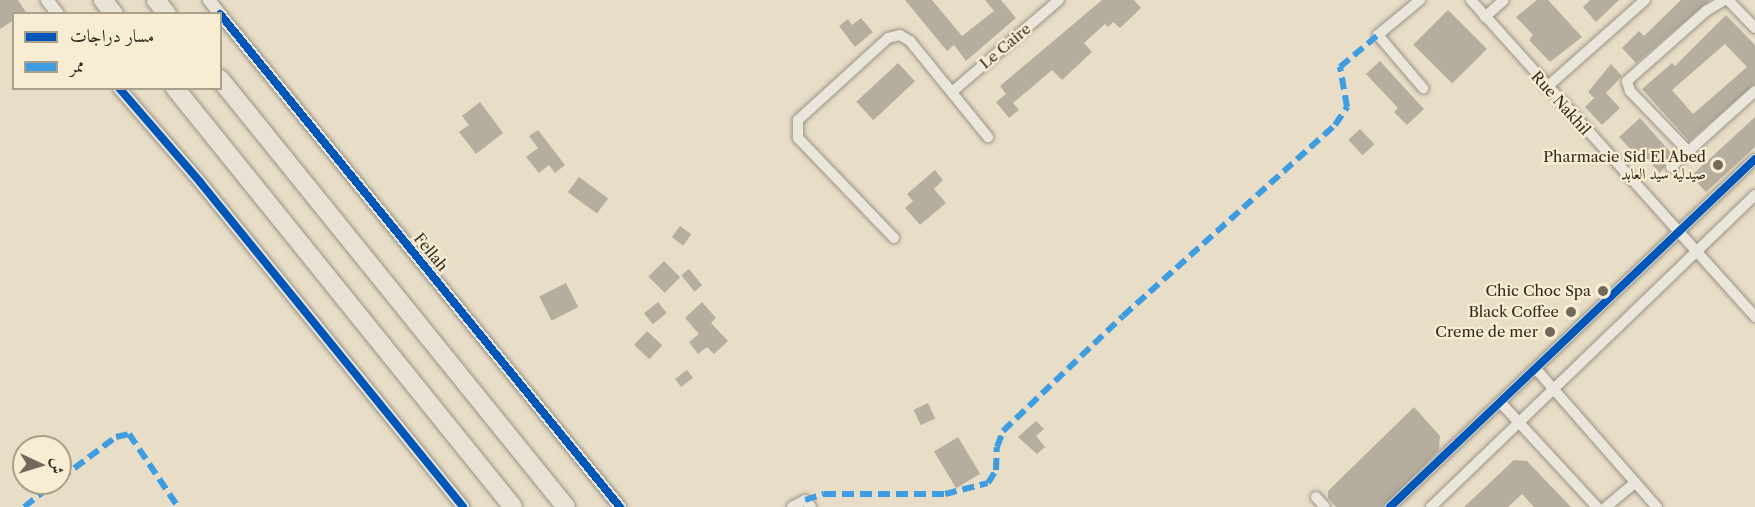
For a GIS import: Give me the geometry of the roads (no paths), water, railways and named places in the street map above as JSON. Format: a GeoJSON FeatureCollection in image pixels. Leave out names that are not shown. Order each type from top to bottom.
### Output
{"type":"FeatureCollection","features":[{"type":"Feature","properties":{"kind":"highway"},"geometry":{"type":"LineString","coordinates":[[103,0],[112,12]]}},
{"type":"Feature","properties":{"kind":"highway"},"geometry":{"type":"LineString","coordinates":[[156,0],[166,12]]}},
{"type":"Feature","properties":{"kind":"highway"},"geometry":{"type":"LineString","coordinates":[[222,81],[566,507]]}},
{"type":"Feature","properties":{"kind":"highway"},"geometry":{"type":"LineString","coordinates":[[177,90],[513,507]]}},
{"type":"Feature","properties":{"kind":"street"},"geometry":{"type":"LineString","coordinates":[[47,0],[56,12]]}},
{"type":"Feature","properties":{"kind":"street","name":"Fellah"},"geometry":{"type":"LineString","coordinates":[[209,0],[218,12]]}},
{"type":"Feature","properties":{"kind":"street","name":"Le Caire"},"geometry":{"type":"LineString","coordinates":[[952,92],[1059,0]]}},
{"type":"Feature","properties":{"kind":"street"},"geometry":{"type":"LineString","coordinates":[[1420,0],[1378,35],[1423,88]]}},
{"type":"Feature","properties":{"kind":"street","name":"Rue Nakhil"},"geometry":{"type":"LineString","coordinates":[[1471,0],[1546,87],[1755,317]]}},
{"type":"Feature","properties":{"kind":"street"},"geometry":{"type":"LineString","coordinates":[[1485,17],[1504,0]]}},
{"type":"Feature","properties":{"kind":"street"},"geometry":{"type":"LineString","coordinates":[[1546,87],[1645,0]]}},
{"type":"Feature","properties":{"kind":"street"},"geometry":{"type":"LineString","coordinates":[[1687,150],[1630,91],[1627,81],[1706,11],[1726,0],[1755,28]]}},
{"type":"Feature","properties":{"kind":"street","name":"Fellah"},"geometry":{"type":"LineString","coordinates":[[222,16],[620,507]]}},
{"type":"Feature","properties":{"kind":"street"},"geometry":{"type":"LineString","coordinates":[[894,238],[798,138],[798,120],[894,35],[909,41],[988,137]]}},
{"type":"Feature","properties":{"kind":"street"},"geometry":{"type":"LineString","coordinates":[[121,90],[200,182],[463,507]]}},
{"type":"Feature","properties":{"kind":"street"},"geometry":{"type":"LineString","coordinates":[[1671,167],[1687,150],[1755,91]]}},
{"type":"Feature","properties":{"kind":"street"},"geometry":{"type":"LineString","coordinates":[[1390,507],[1755,159]]}},
{"type":"Feature","properties":{"kind":"street"},"geometry":{"type":"LineString","coordinates":[[1431,507],[1755,195]]}},
{"type":"Feature","properties":{"kind":"street"},"geometry":{"type":"LineString","coordinates":[[1536,369],[1657,507]]}},
{"type":"Feature","properties":{"kind":"street"},"geometry":{"type":"LineString","coordinates":[[1501,403],[1597,507]]}},
{"type":"Feature","properties":{"kind":"street"},"geometry":{"type":"LineString","coordinates":[[1606,507],[1635,483]]}},
{"type":"Feature","properties":{"kind":"street"},"geometry":{"type":"LineString","coordinates":[[1316,497],[1325,507]]}},
{"type":"Feature","properties":{"kind":"street"},"geometry":{"type":"LineString","coordinates":[[792,507],[805,500],[811,507]]}},
{"type":"Feature","properties":{"kind":"place","name":"Pharmacie Sid El Abed صيدلية سيد العابد"},"geometry":{"type":"Point","coordinates":[1718,165]}},
{"type":"Feature","properties":{"kind":"place","name":"Chic Choc Spa"},"geometry":{"type":"Point","coordinates":[1603,291]}},
{"type":"Feature","properties":{"kind":"place","name":"Black Coffee"},"geometry":{"type":"Point","coordinates":[1571,312]}},
{"type":"Feature","properties":{"kind":"place","name":"Creme de mer"},"geometry":{"type":"Point","coordinates":[1550,332]}}]}
